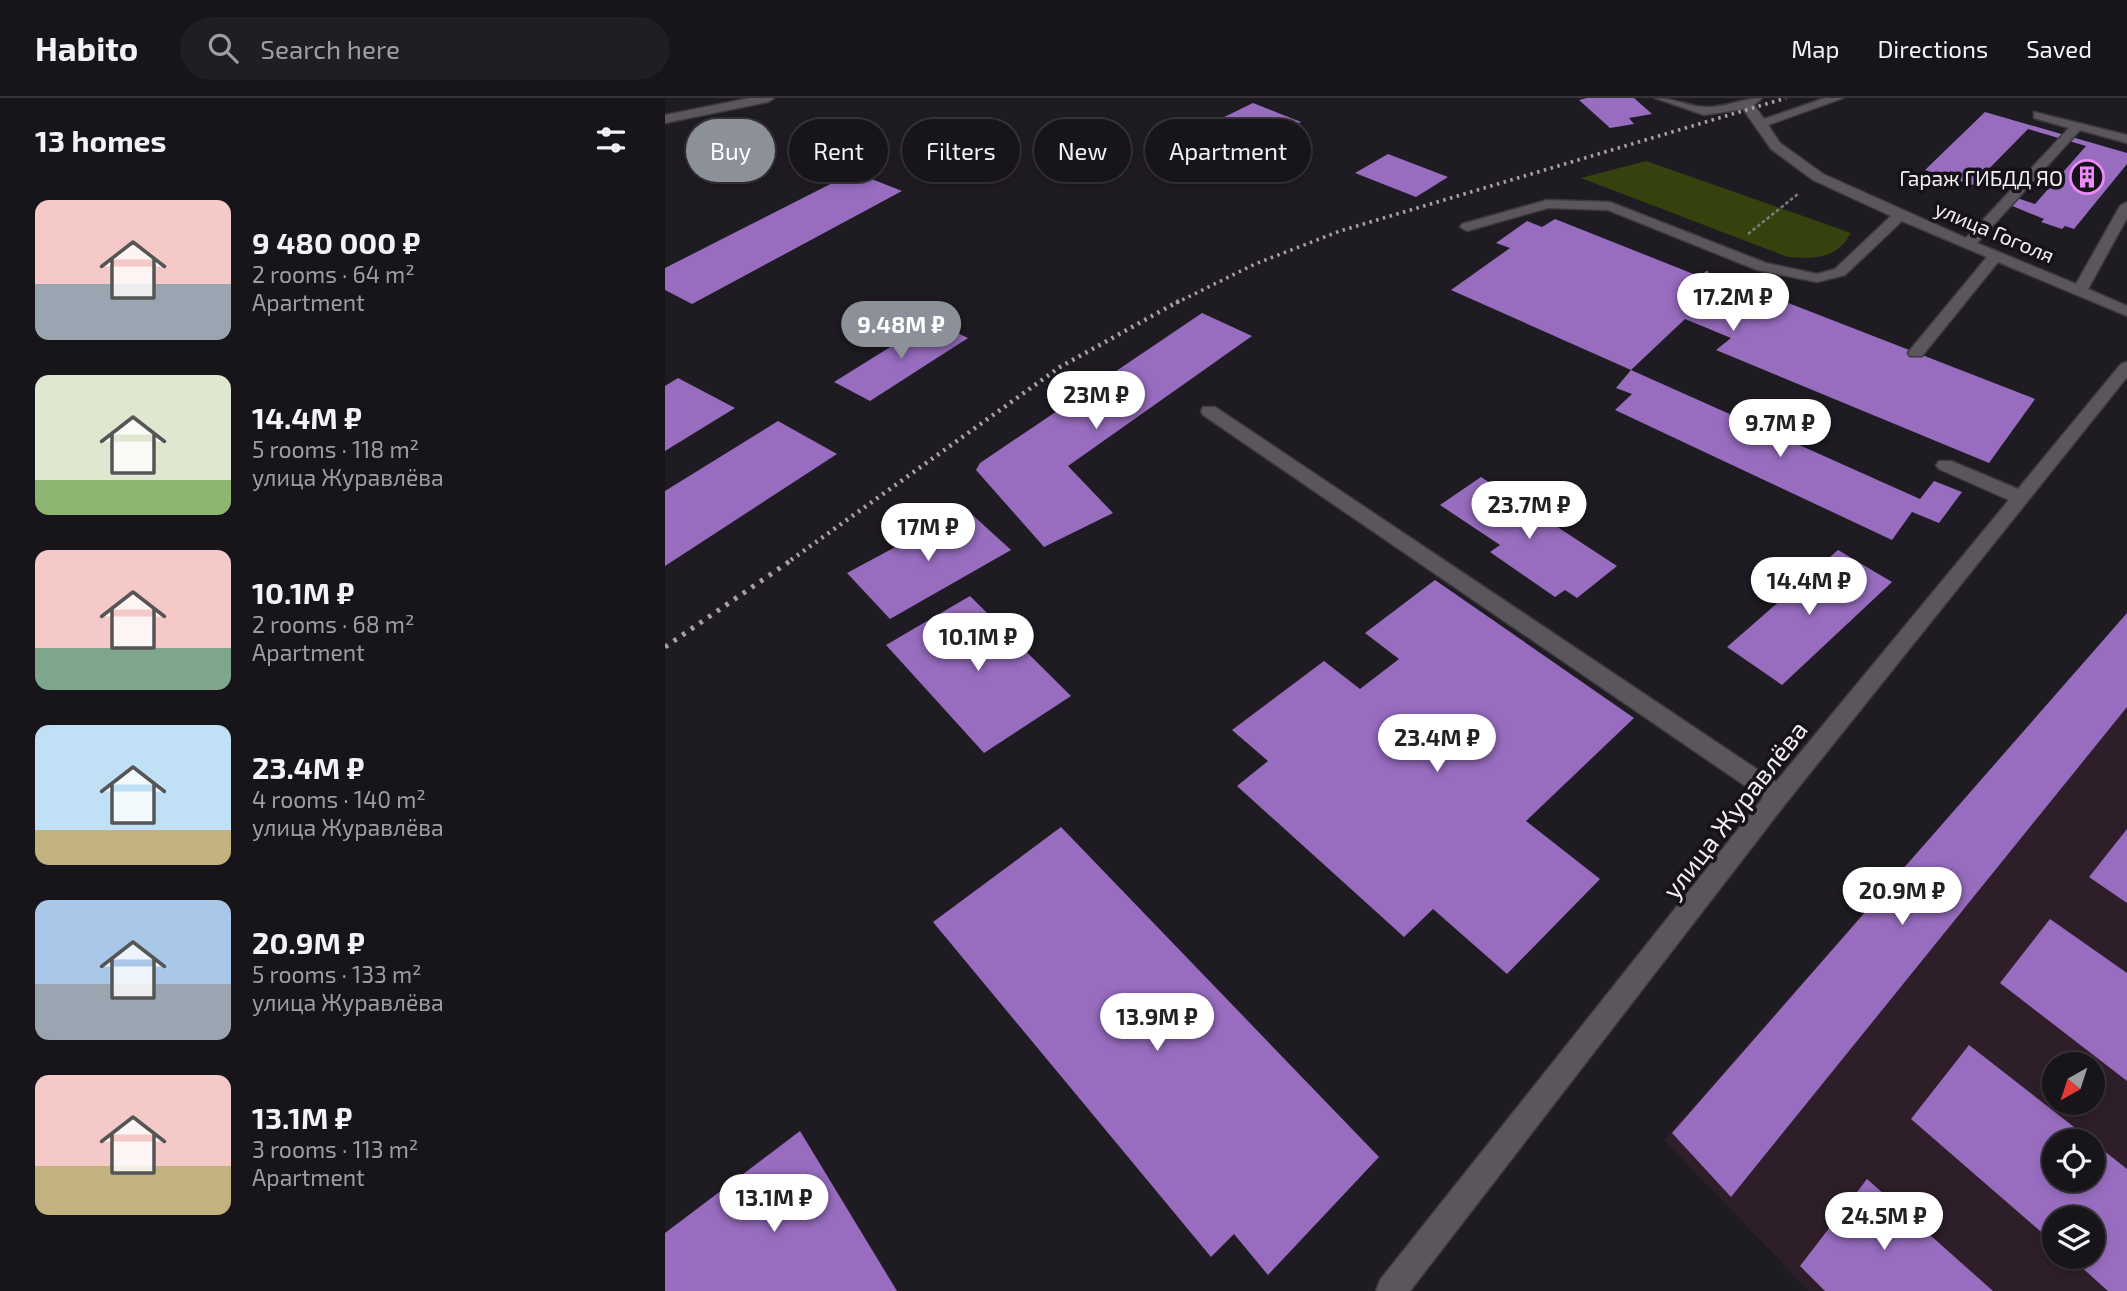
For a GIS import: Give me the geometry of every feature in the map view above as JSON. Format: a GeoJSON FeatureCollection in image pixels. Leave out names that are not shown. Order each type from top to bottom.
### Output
{"type":"FeatureCollection","features":[{"type":"Feature","properties":{"kind":"street"},"geometry":{"type":"LineString","coordinates":[[665,119],[768,98]]}},
{"type":"Feature","properties":{"kind":"street"},"geometry":{"type":"LineString","coordinates":[[1661,98],[1704,111],[1751,101]]}},
{"type":"Feature","properties":{"kind":"street"},"geometry":{"type":"LineString","coordinates":[[1760,124],[1837,98]]}},
{"type":"Feature","properties":{"kind":"street","name":"улица Гоголя"},"geometry":{"type":"LineString","coordinates":[[1751,101],[1760,124],[1775,146],[1818,177],[1900,215],[2127,311]]}},
{"type":"Feature","properties":{"kind":"street"},"geometry":{"type":"LineString","coordinates":[[2038,115],[2127,139]]}},
{"type":"Feature","properties":{"kind":"street"},"geometry":{"type":"LineString","coordinates":[[1969,243],[2077,126]]}},
{"type":"Feature","properties":{"kind":"street"},"geometry":{"type":"LineString","coordinates":[[1467,227],[1547,204],[1610,206],[1762,267],[1817,278],[1840,272],[1900,215]]}},
{"type":"Feature","properties":{"kind":"street"},"geometry":{"type":"LineString","coordinates":[[2080,290],[2127,206]]}},
{"type":"Feature","properties":{"kind":"street"},"geometry":{"type":"LineString","coordinates":[[1916,353],[1996,255]]}},
{"type":"Feature","properties":{"kind":"street","name":"улица Журавлёва"},"geometry":{"type":"LineString","coordinates":[[1391,1291],[1778,796],[2127,367]]}},
{"type":"Feature","properties":{"kind":"street"},"geometry":{"type":"LineString","coordinates":[[1209,411],[1778,796]]}},
{"type":"Feature","properties":{"kind":"street"},"geometry":{"type":"LineString","coordinates":[[1945,465],[2022,498]]}},
{"type":"Feature","properties":{"kind":"path"},"geometry":{"type":"LineString","coordinates":[[1742,239],[1818,177]]}},
{"type":"Feature","properties":{"kind":"shaded area"},"geometry":{"type":"Polygon","coordinates":[[[2127,613],[2127,1291],[1809,1291],[1664,1140],[2127,613]]]}},
{"type":"Feature","properties":{"kind":"green space"},"geometry":{"type":"Polygon","coordinates":[[[1646,161],[1851,233],[1838,248],[1824,256],[1788,257],[1581,178],[1646,161]]]}},
{"type":"Feature","properties":{"kind":"building"},"geometry":{"type":"Polygon","coordinates":[[[1634,98],[1652,114],[1629,118],[1634,124],[1610,128],[1579,100],[1634,98]]]}},
{"type":"Feature","properties":{"kind":"building"},"geometry":{"type":"Polygon","coordinates":[[[1253,103],[1293,119],[1220,119],[1253,103]]]}},
{"type":"Feature","properties":{"kind":"building","name":"Гараж ГИБДД ЯО"},"geometry":{"type":"Polygon","coordinates":[[[1985,112],[2127,153],[2127,164],[2074,229],[2065,226],[2062,229],[2041,222],[2044,219],[2010,205],[2017,198],[2035,204],[2086,146],[2028,129],[1973,185],[1925,170],[1985,112]]]}},
{"type":"Feature","properties":{"kind":"building"},"geometry":{"type":"Polygon","coordinates":[[[1388,154],[1448,177],[1416,197],[1355,173],[1388,154]]]}},
{"type":"Feature","properties":{"kind":"building"},"geometry":{"type":"Polygon","coordinates":[[[834,182],[879,182],[902,191],[692,304],[665,290],[665,268],[834,182]]]}},
{"type":"Feature","properties":{"kind":"building"},"geometry":{"type":"Polygon","coordinates":[[[1555,219],[1764,302],[1770,296],[2035,399],[1989,463],[1716,350],[1731,338],[1685,319],[1631,370],[1451,290],[1510,248],[1496,243],[1527,221],[1542,227],[1555,219]]]}},
{"type":"Feature","properties":{"kind":"building"},"geometry":{"type":"Polygon","coordinates":[[[1202,313],[1252,336],[1068,466],[1113,513],[1044,547],[976,470],[980,463],[1202,313]]]}},
{"type":"Feature","properties":{"kind":"building"},"geometry":{"type":"Polygon","coordinates":[[[932,321],[968,338],[870,401],[834,382],[932,321]]]}},
{"type":"Feature","properties":{"kind":"building"},"geometry":{"type":"Polygon","coordinates":[[[1631,370],[1920,499],[1934,481],[1962,492],[1939,523],[1912,512],[1892,540],[1615,410],[1632,394],[1616,388],[1631,370]]]}},
{"type":"Feature","properties":{"kind":"building"},"geometry":{"type":"Polygon","coordinates":[[[678,378],[735,408],[665,451],[665,386],[678,378]]]}},
{"type":"Feature","properties":{"kind":"building"},"geometry":{"type":"Polygon","coordinates":[[[778,421],[837,454],[665,566],[665,491],[778,421]]]}},
{"type":"Feature","properties":{"kind":"building"},"geometry":{"type":"Polygon","coordinates":[[[1481,477],[1617,566],[1577,598],[1565,590],[1555,597],[1490,552],[1500,545],[1440,505],[1481,477]]]}},
{"type":"Feature","properties":{"kind":"building"},"geometry":{"type":"Polygon","coordinates":[[[966,509],[1011,550],[890,619],[847,573],[966,509]]]}},
{"type":"Feature","properties":{"kind":"building"},"geometry":{"type":"Polygon","coordinates":[[[1838,550],[1892,582],[1782,685],[1727,647],[1838,550]]]}},
{"type":"Feature","properties":{"kind":"building"},"geometry":{"type":"Polygon","coordinates":[[[1435,580],[1634,718],[1526,821],[1600,879],[1507,974],[1433,909],[1404,937],[1237,786],[1268,761],[1232,730],[1324,661],[1360,689],[1399,659],[1365,633],[1435,580]]]}},
{"type":"Feature","properties":{"kind":"building"},"geometry":{"type":"Polygon","coordinates":[[[970,596],[1071,696],[984,753],[886,645],[970,596]]]}},
{"type":"Feature","properties":{"kind":"building"},"geometry":{"type":"Polygon","coordinates":[[[2127,613],[2127,707],[1731,1197],[1672,1133],[2127,613]]]}},
{"type":"Feature","properties":{"kind":"building"},"geometry":{"type":"Polygon","coordinates":[[[1061,827],[1379,1157],[1268,1275],[1234,1234],[1211,1257],[933,922],[1061,827]]]}},
{"type":"Feature","properties":{"kind":"building"},"geometry":{"type":"Polygon","coordinates":[[[2127,829],[2127,903],[2089,877],[2127,829]]]}},
{"type":"Feature","properties":{"kind":"building"},"geometry":{"type":"Polygon","coordinates":[[[2050,919],[2127,973],[2127,1081],[2105,1064],[2105,1052],[2089,1052],[2000,983],[2050,919]]]}},
{"type":"Feature","properties":{"kind":"building"},"geometry":{"type":"Polygon","coordinates":[[[1969,1045],[2042,1102],[2042,1115],[2059,1115],[2077,1129],[2042,1129],[2042,1192],[2105,1192],[2105,1152],[2127,1169],[2127,1291],[2108,1291],[2083,1269],[2105,1269],[2105,1206],[2042,1206],[2042,1233],[1911,1119],[1969,1045]]]}},
{"type":"Feature","properties":{"kind":"building"},"geometry":{"type":"Polygon","coordinates":[[[800,1131],[897,1291],[665,1291],[665,1233],[800,1131]]]}},
{"type":"Feature","properties":{"kind":"building"},"geometry":{"type":"Polygon","coordinates":[[[1867,1179],[1993,1291],[1825,1291],[1800,1266],[1867,1179]]]}},
{"type":"Feature","properties":{"kind":"railway"},"geometry":{"type":"LineString","coordinates":[[1176,303],[1255,264],[1340,231],[1786,98]]}},
{"type":"Feature","properties":{"kind":"railway"},"geometry":{"type":"LineString","coordinates":[[791,560],[1060,367],[1179,301]]}},
{"type":"Feature","properties":{"kind":"railway"},"geometry":{"type":"LineString","coordinates":[[665,647],[793,559]]}},
{"type":"Feature","properties":{"kind":"place","name":"Гараж ГИБДД ЯО"},"geometry":{"type":"Point","coordinates":[2087,177]}}]}
